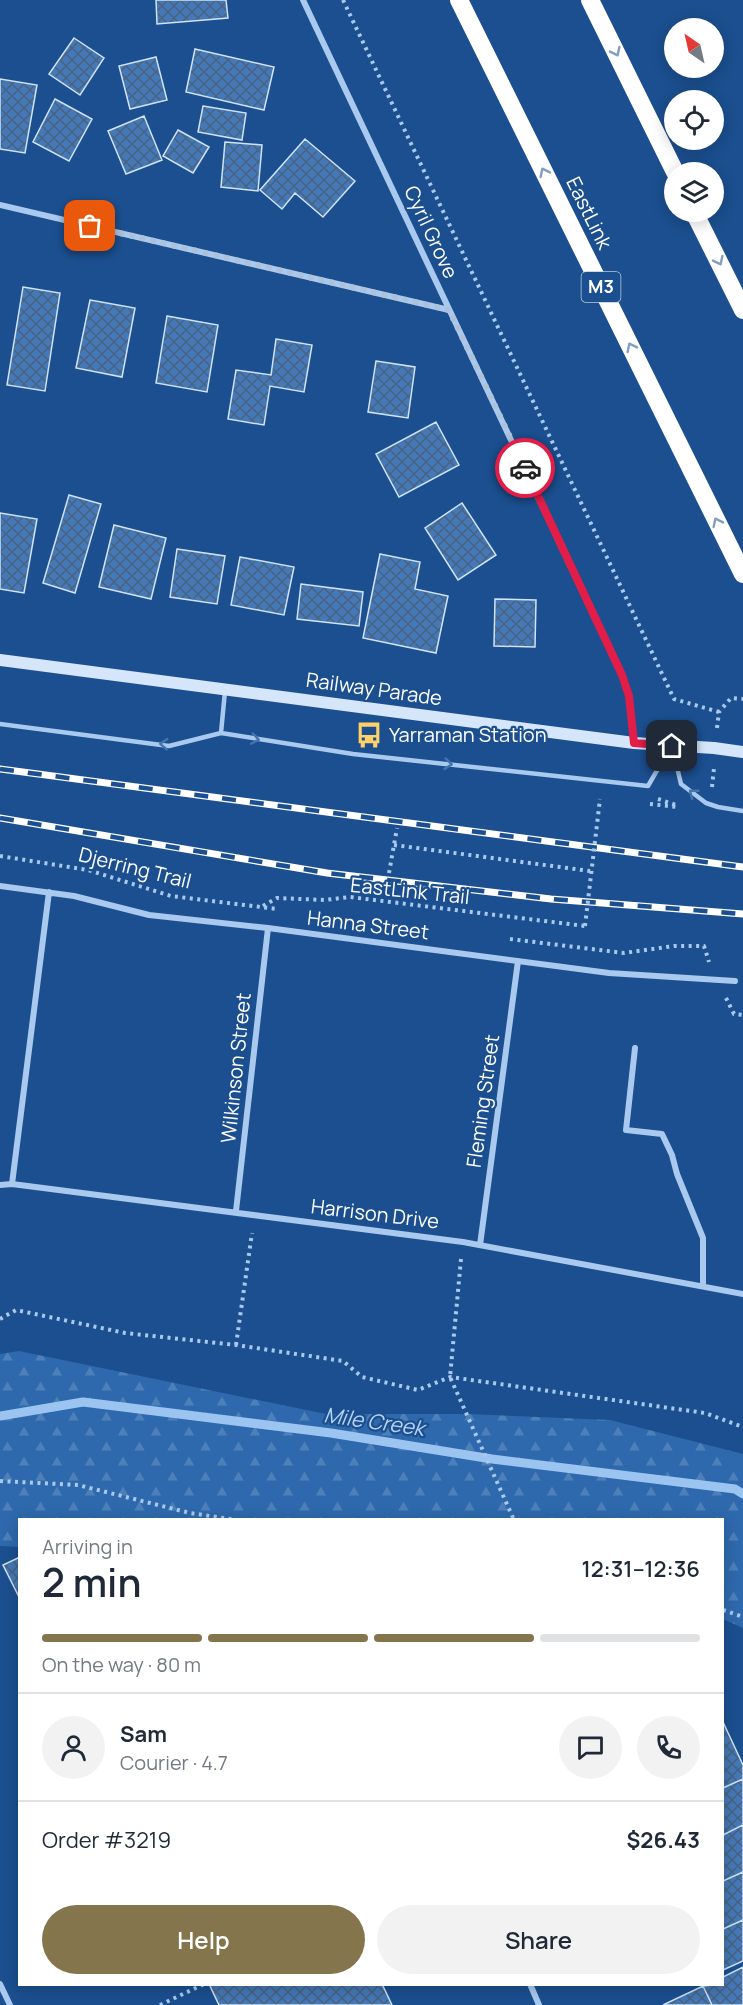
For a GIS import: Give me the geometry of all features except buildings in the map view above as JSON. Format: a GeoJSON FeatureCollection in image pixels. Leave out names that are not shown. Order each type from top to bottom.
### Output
{"type":"FeatureCollection","features":[{"type":"Feature","properties":{"kind":"highway","name":"EastLink"},"geometry":{"type":"LineString","coordinates":[[459,0],[743,574]]}},
{"type":"Feature","properties":{"kind":"highway"},"geometry":{"type":"LineString","coordinates":[[590,0],[670,162]]}},
{"type":"Feature","properties":{"kind":"highway"},"geometry":{"type":"LineString","coordinates":[[699,222],[743,310]]}},
{"type":"Feature","properties":{"kind":"main road","name":"Railway Parade"},"geometry":{"type":"LineString","coordinates":[[0,660],[634,743],[743,752]]}},
{"type":"Feature","properties":{"kind":"street","name":"Cyril Grove"},"geometry":{"type":"LineString","coordinates":[[303,0],[622,675],[629,696],[634,743]]}},
{"type":"Feature","properties":{"kind":"street"},"geometry":{"type":"LineString","coordinates":[[0,205],[449,310]]}},
{"type":"Feature","properties":{"kind":"street","name":"Hanna Street"},"geometry":{"type":"LineString","coordinates":[[0,886],[82,898],[149,915],[268,928],[609,973],[735,981]]}},
{"type":"Feature","properties":{"kind":"street"},"geometry":{"type":"LineString","coordinates":[[12,1184],[49,892]]}},
{"type":"Feature","properties":{"kind":"street","name":"Wilkinson Street"},"geometry":{"type":"LineString","coordinates":[[236,1211],[268,928]]}},
{"type":"Feature","properties":{"kind":"street","name":"Fleming Street"},"geometry":{"type":"LineString","coordinates":[[480,1245],[518,961]]}},
{"type":"Feature","properties":{"kind":"street"},"geometry":{"type":"LineString","coordinates":[[636,1048],[626,1130],[663,1134],[703,1238],[703,1286]]}},
{"type":"Feature","properties":{"kind":"street","name":"Harrison Drive"},"geometry":{"type":"LineString","coordinates":[[0,1185],[12,1184],[236,1211],[463,1242],[743,1294]]}},
{"type":"Feature","properties":{"kind":"street"},"geometry":{"type":"LineString","coordinates":[[0,1984],[10,2005]]}},
{"type":"Feature","properties":{"kind":"street"},"geometry":{"type":"LineString","coordinates":[[531,1986],[539,2005]]}},
{"type":"Feature","properties":{"kind":"lane"},"geometry":{"type":"LineString","coordinates":[[221,733],[225,689]]}},
{"type":"Feature","properties":{"kind":"lane"},"geometry":{"type":"LineString","coordinates":[[0,724],[170,746],[221,733],[353,754],[648,786],[672,746]]}},
{"type":"Feature","properties":{"kind":"lane"},"geometry":{"type":"LineString","coordinates":[[672,746],[681,784],[706,803],[743,811]]}},
{"type":"Feature","properties":{"kind":"path"},"geometry":{"type":"LineString","coordinates":[[343,0],[674,699],[719,712]]}},
{"type":"Feature","properties":{"kind":"path"},"geometry":{"type":"LineString","coordinates":[[714,748],[719,712],[730,698],[743,699]]}},
{"type":"Feature","properties":{"kind":"path","name":"EastLink Trail"},"geometry":{"type":"LineString","coordinates":[[263,906],[277,898],[326,900],[350,897],[585,926],[600,799]]}},
{"type":"Feature","properties":{"kind":"path"},"geometry":{"type":"LineString","coordinates":[[389,873],[397,828]]}},
{"type":"Feature","properties":{"kind":"path"},"geometry":{"type":"LineString","coordinates":[[394,845],[590,871]]}},
{"type":"Feature","properties":{"kind":"path","name":"Djerring Trail"},"geometry":{"type":"LineString","coordinates":[[0,856],[88,870],[171,896],[263,906]]}},
{"type":"Feature","properties":{"kind":"path"},"geometry":{"type":"LineString","coordinates":[[263,906],[285,910]]}},
{"type":"Feature","properties":{"kind":"path"},"geometry":{"type":"LineString","coordinates":[[506,939],[624,952],[674,946],[704,946]]}},
{"type":"Feature","properties":{"kind":"path"},"geometry":{"type":"LineString","coordinates":[[236,1345],[255,1215]]}},
{"type":"Feature","properties":{"kind":"path"},"geometry":{"type":"LineString","coordinates":[[463,1242],[450,1377],[513,1517]]}},
{"type":"Feature","properties":{"kind":"path"},"geometry":{"type":"LineString","coordinates":[[0,1319],[16,1310],[125,1333],[236,1345],[343,1361],[362,1377],[418,1390],[450,1377],[705,1413],[743,1427]]}},
{"type":"Feature","properties":{"kind":"path"},"geometry":{"type":"LineString","coordinates":[[0,1482],[78,1485],[190,1513],[224,1518]]}},
{"type":"Feature","properties":{"kind":"path"},"geometry":{"type":"LineString","coordinates":[[724,1610],[743,1617]]}},
{"type":"Feature","properties":{"kind":"path"},"geometry":{"type":"LineString","coordinates":[[160,2005],[200,1986]]}},
{"type":"Feature","properties":{"kind":"green space"},"geometry":{"type":"Polygon","coordinates":[[[19,1351],[326,1414],[468,1414],[610,1420],[743,1454],[743,1628],[724,1619],[724,1518],[18,1518],[18,1547],[0,1546],[0,1354],[19,1351]]]}},
{"type":"Feature","properties":{"kind":"waterway","name":"Mile Creek"},"geometry":{"type":"LineString","coordinates":[[0,1416],[83,1402],[331,1433],[492,1459],[735,1489],[743,1494]]}},
{"type":"Feature","properties":{"kind":"railway"},"geometry":{"type":"LineString","coordinates":[[0,769],[743,867]]}},
{"type":"Feature","properties":{"kind":"railway"},"geometry":{"type":"LineString","coordinates":[[0,818],[327,873],[551,899],[743,914]]}},
{"type":"Feature","properties":{"kind":"way so far"},"geometry":{"type":"LineString","coordinates":[[90,226],[449,310],[525,468]]}},
{"type":"Feature","properties":{"kind":"place","name":"Yarraman Station"},"geometry":{"type":"Point","coordinates":[369,735]}},
{"type":"Feature","properties":{"kind":"route"},"geometry":{"type":"LineString","coordinates":[[525,468],[622,675],[629,696],[634,743],[672,746]]}}]}
